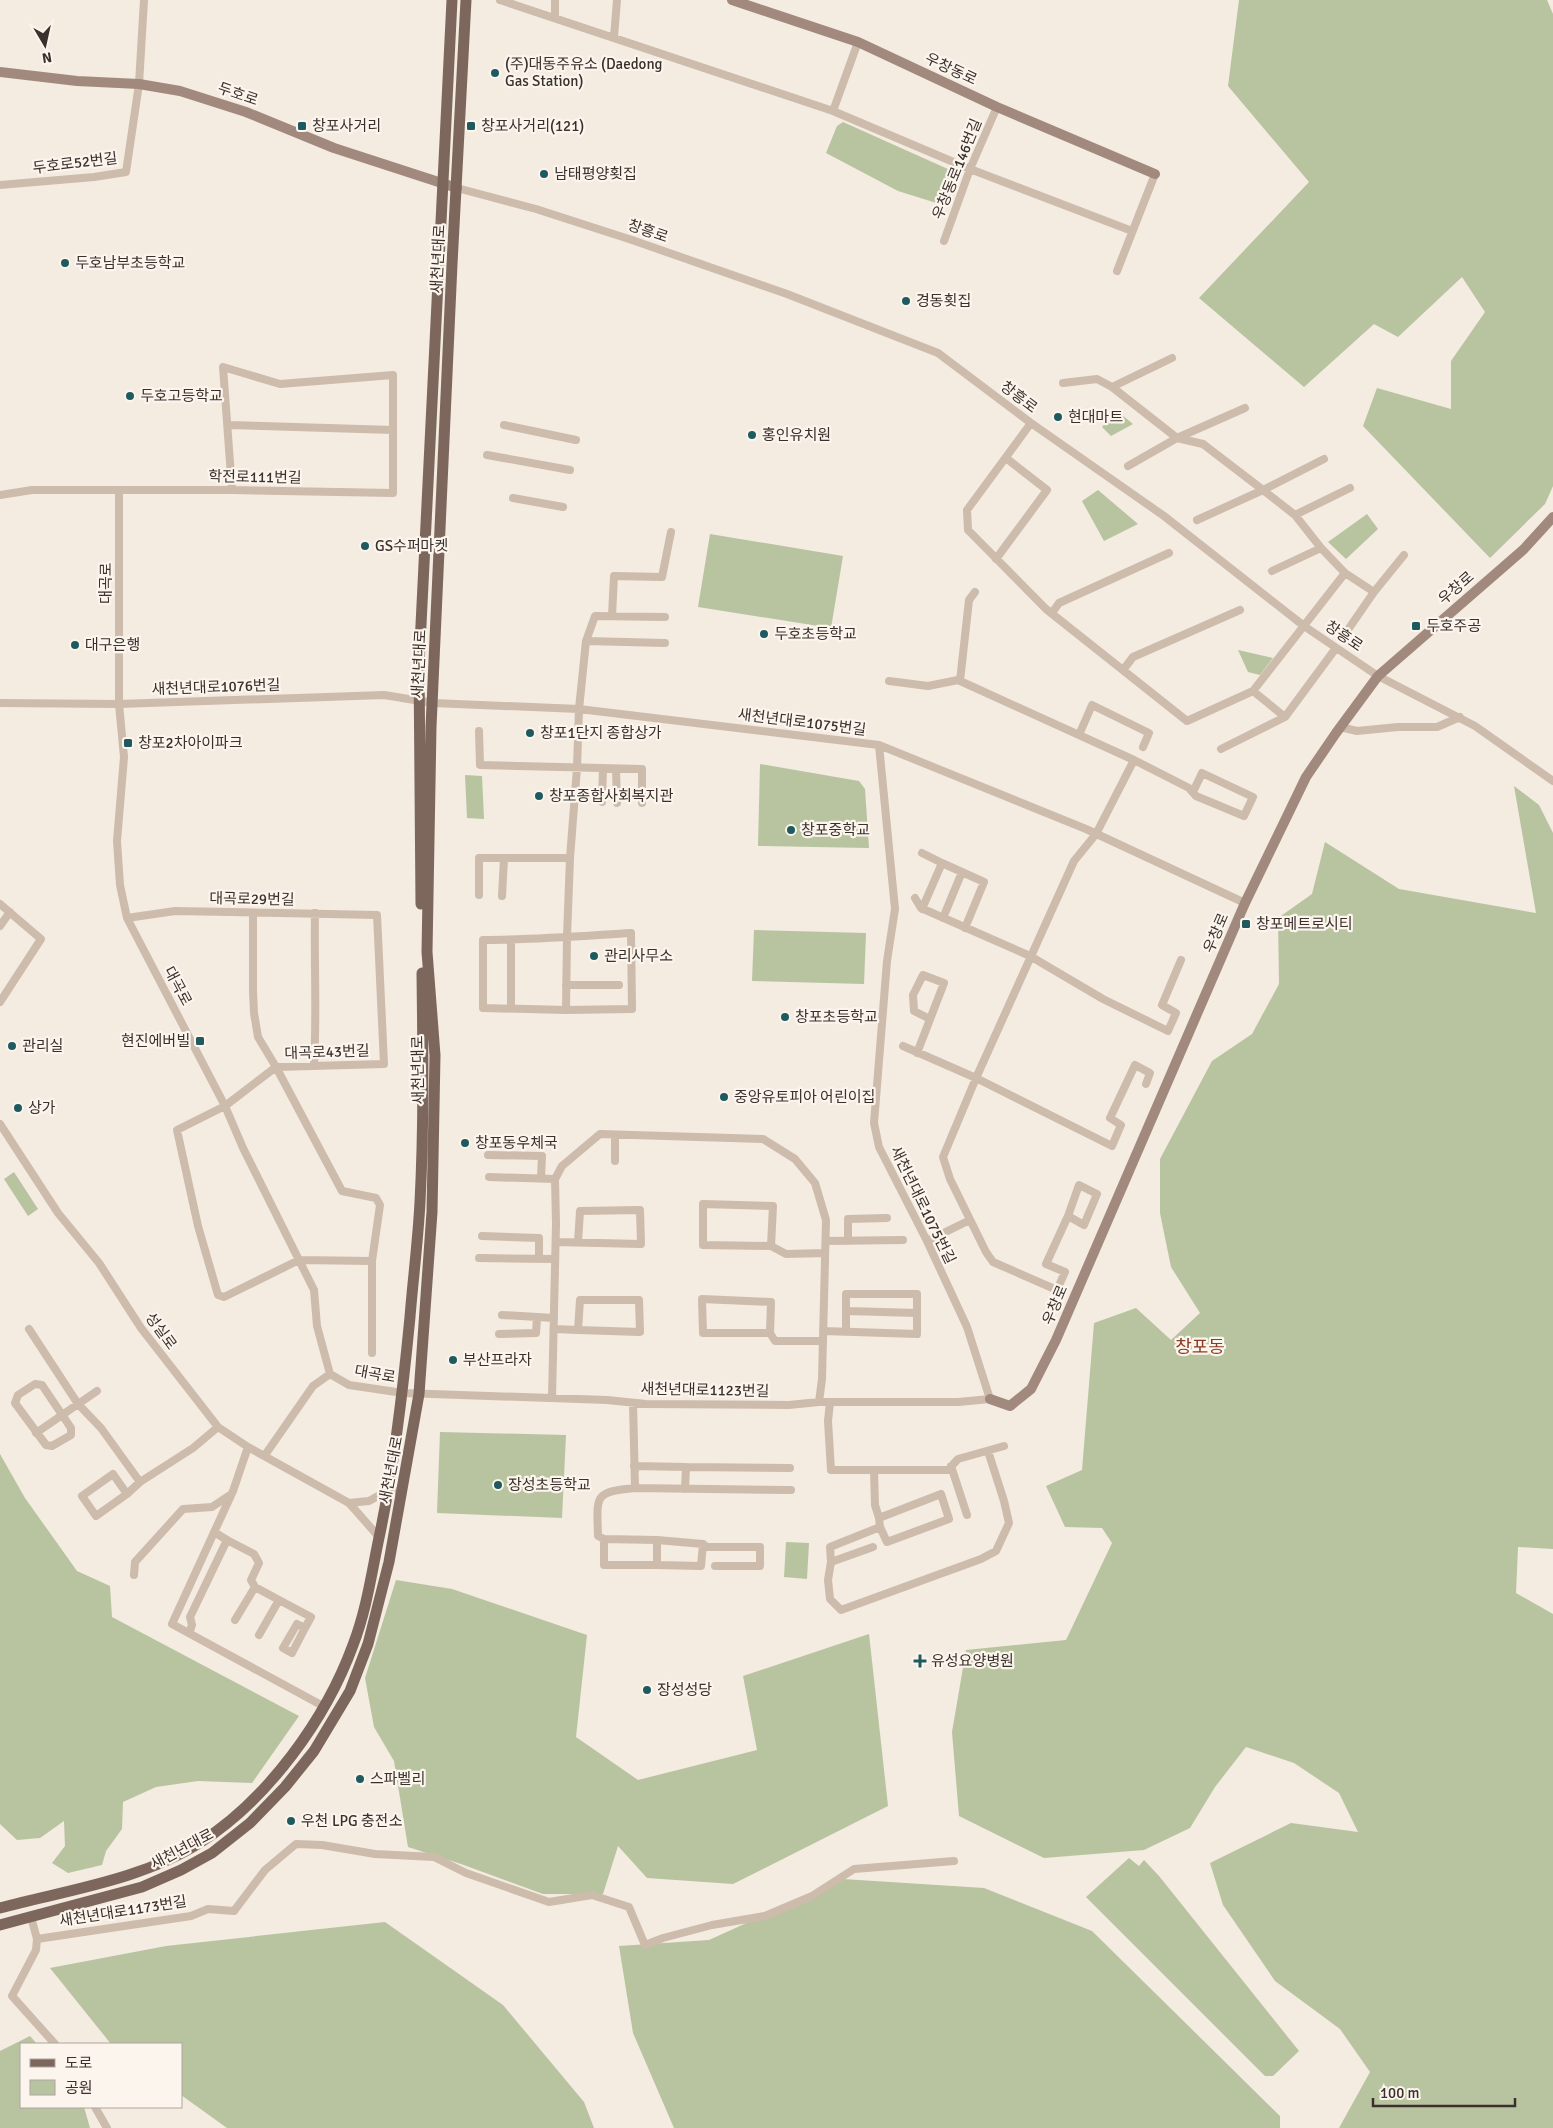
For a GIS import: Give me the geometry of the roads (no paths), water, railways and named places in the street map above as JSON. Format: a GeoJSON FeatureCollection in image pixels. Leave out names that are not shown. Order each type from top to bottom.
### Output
{"type":"FeatureCollection","features":[{"type":"Feature","properties":{"kind":"main road","name":"새천년대로"},"geometry":{"type":"LineString","coordinates":[[0,1908],[137,1872],[170,1858],[202,1841],[247,1805],[277,1773],[303,1738],[335,1686],[354,1643],[389,1490],[404,1392],[420,1205],[423,1029],[418,702],[452,0]]}},
{"type":"Feature","properties":{"kind":"main road","name":"새천년대로"},"geometry":{"type":"LineString","coordinates":[[0,1925],[142,1886],[181,1870],[212,1854],[250,1823],[285,1788],[314,1751],[350,1691],[368,1644],[390,1562],[419,1394],[432,1212],[435,1055],[427,952],[433,703],[452,264],[466,0]]}},
{"type":"Feature","properties":{"kind":"main road","name":"우창동로"},"geometry":{"type":"LineString","coordinates":[[732,0],[858,42],[998,107],[1155,174]]}},
{"type":"Feature","properties":{"kind":"main road","name":"두호로"},"geometry":{"type":"LineString","coordinates":[[0,72],[139,84],[180,91],[246,112],[334,148],[457,188]]}},
{"type":"Feature","properties":{"kind":"main road"},"geometry":{"type":"LineString","coordinates":[[439,239],[443,237],[446,239],[447,255],[452,264]]}},
{"type":"Feature","properties":{"kind":"main road","name":"우창로"},"geometry":{"type":"LineString","coordinates":[[990,1399],[1010,1406],[1031,1389],[1043,1366],[1056,1340],[1245,903],[1306,777],[1378,676],[1524,549],[1553,517]]}},
{"type":"Feature","properties":{"kind":"main road"},"geometry":{"type":"LineString","coordinates":[[75,1889],[79,1904]]}},
{"type":"Feature","properties":{"kind":"street"},"geometry":{"type":"LineString","coordinates":[[139,84],[144,0]]}},
{"type":"Feature","properties":{"kind":"street"},"geometry":{"type":"LineString","coordinates":[[500,0],[833,111],[970,169],[1132,231]]}},
{"type":"Feature","properties":{"kind":"street"},"geometry":{"type":"LineString","coordinates":[[555,0],[555,18]]}},
{"type":"Feature","properties":{"kind":"street"},"geometry":{"type":"LineString","coordinates":[[614,37],[617,0]]}},
{"type":"Feature","properties":{"kind":"street"},"geometry":{"type":"LineString","coordinates":[[833,111],[858,42]]}},
{"type":"Feature","properties":{"kind":"street","name":"두호로52번길"},"geometry":{"type":"LineString","coordinates":[[0,185],[94,177],[126,172],[139,84]]}},
{"type":"Feature","properties":{"kind":"street","name":"우창동로146번길"},"geometry":{"type":"LineString","coordinates":[[944,241],[970,169],[998,107]]}},
{"type":"Feature","properties":{"kind":"street"},"geometry":{"type":"LineString","coordinates":[[1117,271],[1155,174]]}},
{"type":"Feature","properties":{"kind":"street","name":"창흥로"},"geometry":{"type":"LineString","coordinates":[[457,188],[519,204],[632,240],[787,294],[938,352],[1031,423],[1164,516],[1304,626],[1378,676],[1475,726],[1553,781]]}},
{"type":"Feature","properties":{"kind":"street"},"geometry":{"type":"LineString","coordinates":[[1112,387],[1172,358]]}},
{"type":"Feature","properties":{"kind":"street","name":"학전로111번길"},"geometry":{"type":"LineString","coordinates":[[0,496],[32,490],[232,490],[393,493],[394,375],[280,384],[223,367],[228,425]]}},
{"type":"Feature","properties":{"kind":"street"},"geometry":{"type":"LineString","coordinates":[[1062,383],[1097,379],[1112,387],[1177,438],[1203,444],[1295,515],[1321,548],[1346,573],[1374,592]]}},
{"type":"Feature","properties":{"kind":"street"},"geometry":{"type":"LineString","coordinates":[[1128,466],[1177,438],[1245,408]]}},
{"type":"Feature","properties":{"kind":"street"},"geometry":{"type":"LineString","coordinates":[[1031,423],[967,510],[968,530],[1052,613],[1187,721],[1253,691],[1346,573]]}},
{"type":"Feature","properties":{"kind":"street"},"geometry":{"type":"LineString","coordinates":[[232,490],[228,425],[393,430]]}},
{"type":"Feature","properties":{"kind":"street"},"geometry":{"type":"LineString","coordinates":[[504,425],[576,440]]}},
{"type":"Feature","properties":{"kind":"street"},"geometry":{"type":"LineString","coordinates":[[487,455],[570,470]]}},
{"type":"Feature","properties":{"kind":"street"},"geometry":{"type":"LineString","coordinates":[[996,559],[1047,490],[1006,458]]}},
{"type":"Feature","properties":{"kind":"street"},"geometry":{"type":"LineString","coordinates":[[1197,520],[1263,490],[1324,459]]}},
{"type":"Feature","properties":{"kind":"street"},"geometry":{"type":"LineString","coordinates":[[1295,515],[1350,488]]}},
{"type":"Feature","properties":{"kind":"street","name":"대곡로"},"geometry":{"type":"LineString","coordinates":[[119,491],[119,704],[124,757],[117,842],[120,885],[127,918],[225,1106],[260,1183],[314,1290],[317,1326],[330,1374],[349,1385],[419,1394]]}},
{"type":"Feature","properties":{"kind":"street"},"geometry":{"type":"LineString","coordinates":[[513,498],[563,507]]}},
{"type":"Feature","properties":{"kind":"street"},"geometry":{"type":"LineString","coordinates":[[612,616],[614,576],[662,577],[671,532]]}},
{"type":"Feature","properties":{"kind":"street"},"geometry":{"type":"LineString","coordinates":[[1272,571],[1321,548]]}},
{"type":"Feature","properties":{"kind":"street"},"geometry":{"type":"LineString","coordinates":[[1052,613],[1059,603],[1169,553]]}},
{"type":"Feature","properties":{"kind":"street"},"geometry":{"type":"LineString","coordinates":[[1345,634],[1374,592],[1404,555]]}},
{"type":"Feature","properties":{"kind":"street"},"geometry":{"type":"LineString","coordinates":[[960,681],[969,600],[975,592]]}},
{"type":"Feature","properties":{"kind":"street"},"geometry":{"type":"LineString","coordinates":[[1122,670],[1133,657],[1240,610]]}},
{"type":"Feature","properties":{"kind":"street"},"geometry":{"type":"LineString","coordinates":[[566,1010],[570,858],[577,768],[579,709],[586,641],[595,616],[664,617]]}},
{"type":"Feature","properties":{"kind":"street"},"geometry":{"type":"LineString","coordinates":[[586,641],[665,643]]}},
{"type":"Feature","properties":{"kind":"street"},"geometry":{"type":"LineString","coordinates":[[1221,749],[1285,716],[1336,648]]}},
{"type":"Feature","properties":{"kind":"street"},"geometry":{"type":"LineString","coordinates":[[889,681],[928,686],[958,680],[1134,760],[1189,788],[1196,796],[1244,816],[1253,797],[1202,773],[1193,792]]}},
{"type":"Feature","properties":{"kind":"street"},"geometry":{"type":"LineString","coordinates":[[1253,691],[1285,716]]}},
{"type":"Feature","properties":{"kind":"street","name":"새천년대로1076번길"},"geometry":{"type":"LineString","coordinates":[[0,703],[119,704],[384,695],[433,703]]}},
{"type":"Feature","properties":{"kind":"street","name":"새천년대로1075번길"},"geometry":{"type":"LineString","coordinates":[[433,703],[579,709],[879,746],[896,909],[887,961],[874,1123],[879,1147],[967,1327],[990,1399]]}},
{"type":"Feature","properties":{"kind":"street"},"geometry":{"type":"LineString","coordinates":[[1079,735],[1092,705],[1149,732],[1143,747]]}},
{"type":"Feature","properties":{"kind":"street"},"geometry":{"type":"LineString","coordinates":[[1340,727],[1357,731],[1398,727],[1437,727],[1460,717]]}},
{"type":"Feature","properties":{"kind":"street"},"geometry":{"type":"LineString","coordinates":[[479,731],[480,765],[642,770],[642,803]]}},
{"type":"Feature","properties":{"kind":"street"},"geometry":{"type":"LineString","coordinates":[[879,746],[1096,834],[1245,903]]}},
{"type":"Feature","properties":{"kind":"street"},"geometry":{"type":"LineString","coordinates":[[1068,1216],[1084,1225],[1097,1194],[1079,1185],[1068,1216],[1046,1264],[1064,1272],[1057,1290],[993,1262],[986,1252],[950,1179],[943,1157],[976,1078],[1074,861],[1096,834],[1134,760]]}},
{"type":"Feature","properties":{"kind":"street"},"geometry":{"type":"LineString","coordinates":[[602,768],[602,802]]}},
{"type":"Feature","properties":{"kind":"street"},"geometry":{"type":"LineString","coordinates":[[616,769],[617,803]]}},
{"type":"Feature","properties":{"kind":"street"},"geometry":{"type":"LineString","coordinates":[[922,853],[984,882],[965,928]]}},
{"type":"Feature","properties":{"kind":"street"},"geometry":{"type":"LineString","coordinates":[[479,895],[479,858],[570,858]]}},
{"type":"Feature","properties":{"kind":"street"},"geometry":{"type":"LineString","coordinates":[[502,896],[504,859]]}},
{"type":"Feature","properties":{"kind":"street"},"geometry":{"type":"LineString","coordinates":[[922,909],[942,863]]}},
{"type":"Feature","properties":{"kind":"street"},"geometry":{"type":"LineString","coordinates":[[943,918],[962,872]]}},
{"type":"Feature","properties":{"kind":"street"},"geometry":{"type":"LineString","coordinates":[[915,898],[922,909],[1030,956],[1103,999],[1168,1031],[1176,1013],[1162,1005],[1182,960]]}},
{"type":"Feature","properties":{"kind":"street"},"geometry":{"type":"LineString","coordinates":[[0,904],[41,940],[0,1002]]}},
{"type":"Feature","properties":{"kind":"street","name":"대곡로29번길"},"geometry":{"type":"LineString","coordinates":[[127,918],[175,911],[377,914],[384,1064]]}},
{"type":"Feature","properties":{"kind":"street"},"geometry":{"type":"LineString","coordinates":[[0,926],[10,912]]}},
{"type":"Feature","properties":{"kind":"street"},"geometry":{"type":"LineString","coordinates":[[253,912],[254,1014],[258,1037],[342,1191],[376,1198],[380,1205],[372,1260],[372,1353]]}},
{"type":"Feature","properties":{"kind":"street"},"geometry":{"type":"LineString","coordinates":[[314,1065],[316,1032],[314,977],[315,913]]}},
{"type":"Feature","properties":{"kind":"street"},"geometry":{"type":"LineString","coordinates":[[631,934],[632,1009],[484,1008],[483,940],[511,940],[631,934]]}},
{"type":"Feature","properties":{"kind":"street"},"geometry":{"type":"LineString","coordinates":[[511,940],[511,1008]]}},
{"type":"Feature","properties":{"kind":"street"},"geometry":{"type":"LineString","coordinates":[[917,1053],[930,1019],[944,982],[923,975],[913,996],[914,1011],[930,1019]]}},
{"type":"Feature","properties":{"kind":"street"},"geometry":{"type":"LineString","coordinates":[[566,984],[619,985]]}},
{"type":"Feature","properties":{"kind":"street"},"geometry":{"type":"LineString","coordinates":[[904,1046],[976,1078],[1112,1146],[1121,1125],[1110,1118],[1135,1065],[1150,1073],[1146,1084]]}},
{"type":"Feature","properties":{"kind":"street","name":"대곡로43번길"},"geometry":{"type":"LineString","coordinates":[[300,1260],[224,1297],[218,1295],[198,1226],[177,1130],[225,1106],[276,1067],[384,1064]]}},
{"type":"Feature","properties":{"kind":"street","name":"성실로"},"geometry":{"type":"LineString","coordinates":[[0,1124],[58,1213],[99,1263],[141,1328],[218,1427],[248,1447],[349,1503],[379,1537]]}},
{"type":"Feature","properties":{"kind":"street"},"geometry":{"type":"LineString","coordinates":[[552,1398],[556,1242],[555,1179],[562,1166],[600,1134],[763,1139],[795,1158],[815,1183],[826,1220],[823,1341],[819,1402]]}},
{"type":"Feature","properties":{"kind":"street"},"geometry":{"type":"LineString","coordinates":[[615,1135],[615,1161]]}},
{"type":"Feature","properties":{"kind":"street"},"geometry":{"type":"LineString","coordinates":[[488,1155],[542,1156],[541,1178]]}},
{"type":"Feature","properties":{"kind":"street"},"geometry":{"type":"LineString","coordinates":[[488,1178],[555,1179]]}},
{"type":"Feature","properties":{"kind":"street"},"geometry":{"type":"LineString","coordinates":[[771,1246],[773,1206],[704,1204],[703,1245],[771,1246],[786,1254],[826,1253]]}},
{"type":"Feature","properties":{"kind":"street"},"geometry":{"type":"LineString","coordinates":[[556,1242],[641,1244],[640,1210],[580,1210],[578,1242]]}},
{"type":"Feature","properties":{"kind":"street"},"geometry":{"type":"LineString","coordinates":[[848,1241],[848,1219],[888,1218]]}},
{"type":"Feature","properties":{"kind":"street"},"geometry":{"type":"LineString","coordinates":[[926,1241],[970,1220]]}},
{"type":"Feature","properties":{"kind":"street"},"geometry":{"type":"LineString","coordinates":[[482,1236],[539,1238],[539,1259]]}},
{"type":"Feature","properties":{"kind":"street"},"geometry":{"type":"LineString","coordinates":[[826,1241],[903,1240]]}},
{"type":"Feature","properties":{"kind":"street"},"geometry":{"type":"LineString","coordinates":[[479,1258],[555,1259]]}},
{"type":"Feature","properties":{"kind":"street"},"geometry":{"type":"LineString","coordinates":[[300,1260],[372,1260]]}},
{"type":"Feature","properties":{"kind":"street"},"geometry":{"type":"LineString","coordinates":[[823,1331],[846,1332],[917,1334],[917,1294],[846,1294],[846,1332]]}},
{"type":"Feature","properties":{"kind":"street"},"geometry":{"type":"LineString","coordinates":[[770,1333],[703,1333],[702,1299],[771,1302],[770,1333],[775,1341],[823,1341]]}},
{"type":"Feature","properties":{"kind":"street"},"geometry":{"type":"LineString","coordinates":[[554,1329],[578,1330],[640,1332],[639,1300],[580,1300],[578,1330]]}},
{"type":"Feature","properties":{"kind":"street"},"geometry":{"type":"LineString","coordinates":[[847,1311],[917,1313]]}},
{"type":"Feature","properties":{"kind":"street"},"geometry":{"type":"LineString","coordinates":[[502,1316],[554,1318]]}},
{"type":"Feature","properties":{"kind":"street"},"geometry":{"type":"LineString","coordinates":[[499,1334],[536,1333],[537,1318]]}},
{"type":"Feature","properties":{"kind":"street"},"geometry":{"type":"LineString","coordinates":[[29,1328],[78,1404],[101,1428],[140,1482]]}},
{"type":"Feature","properties":{"kind":"street"},"geometry":{"type":"LineString","coordinates":[[265,1455],[312,1386],[330,1374]]}},
{"type":"Feature","properties":{"kind":"street"},"geometry":{"type":"LineString","coordinates":[[35,1384],[42,1385],[71,1428],[70,1434],[49,1447],[36,1433],[15,1403],[18,1395],[35,1384]]}},
{"type":"Feature","properties":{"kind":"street"},"geometry":{"type":"LineString","coordinates":[[36,1433],[98,1391]]}},
{"type":"Feature","properties":{"kind":"street","name":"새천년대로1123번길"},"geometry":{"type":"LineString","coordinates":[[419,1394],[552,1398],[633,1403],[789,1405],[819,1402],[958,1402],[990,1399]]}},
{"type":"Feature","properties":{"kind":"street"},"geometry":{"type":"LineString","coordinates":[[830,1402],[828,1421],[831,1470],[948,1470],[958,1459],[1004,1446]]}},
{"type":"Feature","properties":{"kind":"street"},"geometry":{"type":"LineString","coordinates":[[633,1403],[635,1488]]}},
{"type":"Feature","properties":{"kind":"street"},"geometry":{"type":"LineString","coordinates":[[127,1494],[114,1474],[82,1496],[96,1516],[127,1494],[140,1482],[193,1448],[218,1427]]}},
{"type":"Feature","properties":{"kind":"street"},"geometry":{"type":"LineString","coordinates":[[248,1447],[232,1494],[172,1624],[323,1706]]}},
{"type":"Feature","properties":{"kind":"street"},"geometry":{"type":"LineString","coordinates":[[880,1527],[830,1547],[831,1562],[828,1580],[830,1598],[841,1610],[981,1559],[996,1551],[1009,1523],[988,1451]]}},
{"type":"Feature","properties":{"kind":"street"},"geometry":{"type":"LineString","coordinates":[[634,1466],[790,1468]]}},
{"type":"Feature","properties":{"kind":"street"},"geometry":{"type":"LineString","coordinates":[[952,1466],[967,1515]]}},
{"type":"Feature","properties":{"kind":"street"},"geometry":{"type":"LineString","coordinates":[[685,1489],[686,1467]]}},
{"type":"Feature","properties":{"kind":"street"},"geometry":{"type":"LineString","coordinates":[[874,1470],[875,1505],[880,1527],[887,1542],[949,1519],[941,1494],[879,1518]]}},
{"type":"Feature","properties":{"kind":"street"},"geometry":{"type":"LineString","coordinates":[[715,1566],[760,1566],[760,1547],[707,1547],[703,1544],[656,1540],[604,1539],[598,1536],[597,1509],[600,1498],[608,1490],[635,1488],[791,1490]]}},
{"type":"Feature","properties":{"kind":"street"},"geometry":{"type":"LineString","coordinates":[[349,1503],[369,1501],[389,1490],[402,1492]]}},
{"type":"Feature","properties":{"kind":"street"},"geometry":{"type":"LineString","coordinates":[[134,1575],[135,1562],[183,1509],[212,1507],[232,1494]]}},
{"type":"Feature","properties":{"kind":"street"},"geometry":{"type":"LineString","coordinates":[[214,1532],[254,1554],[259,1563],[250,1580],[255,1587],[312,1618],[305,1628]]}},
{"type":"Feature","properties":{"kind":"street"},"geometry":{"type":"LineString","coordinates":[[604,1539],[604,1565],[701,1566],[703,1544]]}},
{"type":"Feature","properties":{"kind":"street"},"geometry":{"type":"LineString","coordinates":[[189,1633],[192,1625],[190,1617],[228,1540]]}},
{"type":"Feature","properties":{"kind":"street"},"geometry":{"type":"LineString","coordinates":[[656,1540],[656,1565]]}},
{"type":"Feature","properties":{"kind":"street"},"geometry":{"type":"LineString","coordinates":[[831,1562],[873,1547]]}},
{"type":"Feature","properties":{"kind":"street"},"geometry":{"type":"LineString","coordinates":[[235,1620],[255,1587]]}},
{"type":"Feature","properties":{"kind":"street"},"geometry":{"type":"LineString","coordinates":[[259,1635],[279,1600]]}},
{"type":"Feature","properties":{"kind":"street","name":"새천년대로1173번길"},"geometry":{"type":"LineString","coordinates":[[37,1938],[191,1916],[208,1909],[234,1911],[265,1870],[296,1844],[322,1845],[375,1854],[434,1857],[466,1873],[549,1902],[592,1896],[629,1907],[645,1945],[663,1938],[712,1925],[765,1916],[812,1896],[854,1869],[954,1861]]}},
{"type":"Feature","properties":{"kind":"street"},"geometry":{"type":"LineString","coordinates":[[30,1916],[37,1938],[36,1950],[12,1996],[54,2043]]}},
{"type":"Feature","properties":{"kind":"street"},"geometry":{"type":"LineString","coordinates":[[96,2108],[107,2128]]}},
{"type":"Feature","properties":{"kind":"place","name":"(주)대동주유소 (Daedong Gas Station)"},"geometry":{"type":"Point","coordinates":[495,73]}},
{"type":"Feature","properties":{"kind":"place","name":"창포사거리"},"geometry":{"type":"Point","coordinates":[302,126]}},
{"type":"Feature","properties":{"kind":"place","name":"창포사거리(121)"},"geometry":{"type":"Point","coordinates":[471,126]}},
{"type":"Feature","properties":{"kind":"place","name":"남태평양횟집"},"geometry":{"type":"Point","coordinates":[544,174]}},
{"type":"Feature","properties":{"kind":"place","name":"두호남부초등학교"},"geometry":{"type":"Point","coordinates":[65,263]}},
{"type":"Feature","properties":{"kind":"place","name":"경동횟집"},"geometry":{"type":"Point","coordinates":[906,301]}},
{"type":"Feature","properties":{"kind":"place","name":"두호고등학교"},"geometry":{"type":"Point","coordinates":[130,396]}},
{"type":"Feature","properties":{"kind":"place","name":"현대마트"},"geometry":{"type":"Point","coordinates":[1058,417]}},
{"type":"Feature","properties":{"kind":"place","name":"홍인유치원"},"geometry":{"type":"Point","coordinates":[752,435]}},
{"type":"Feature","properties":{"kind":"place","name":"GS수퍼마켓"},"geometry":{"type":"Point","coordinates":[365,546]}},
{"type":"Feature","properties":{"kind":"place","name":"두호주공"},"geometry":{"type":"Point","coordinates":[1416,626]}},
{"type":"Feature","properties":{"kind":"place","name":"두호초등학교"},"geometry":{"type":"Point","coordinates":[764,634]}},
{"type":"Feature","properties":{"kind":"place","name":"대구은행"},"geometry":{"type":"Point","coordinates":[75,645]}},
{"type":"Feature","properties":{"kind":"place","name":"창포1단지 종합상가"},"geometry":{"type":"Point","coordinates":[530,733]}},
{"type":"Feature","properties":{"kind":"place","name":"창포2차아이파크"},"geometry":{"type":"Point","coordinates":[128,743]}},
{"type":"Feature","properties":{"kind":"place","name":"창포종합사회복지관"},"geometry":{"type":"Point","coordinates":[539,796]}},
{"type":"Feature","properties":{"kind":"place","name":"창포중학교"},"geometry":{"type":"Point","coordinates":[791,830]}},
{"type":"Feature","properties":{"kind":"place","name":"창포메트로시티"},"geometry":{"type":"Point","coordinates":[1246,924]}},
{"type":"Feature","properties":{"kind":"place","name":"관리사무소"},"geometry":{"type":"Point","coordinates":[594,956]}},
{"type":"Feature","properties":{"kind":"place","name":"창포초등학교"},"geometry":{"type":"Point","coordinates":[785,1017]}},
{"type":"Feature","properties":{"kind":"place","name":"현진에버빌"},"geometry":{"type":"Point","coordinates":[200,1041]}},
{"type":"Feature","properties":{"kind":"place","name":"관리실"},"geometry":{"type":"Point","coordinates":[12,1046]}},
{"type":"Feature","properties":{"kind":"place","name":"중앙유토피아 어린이집"},"geometry":{"type":"Point","coordinates":[724,1097]}},
{"type":"Feature","properties":{"kind":"place","name":"상가"},"geometry":{"type":"Point","coordinates":[18,1108]}},
{"type":"Feature","properties":{"kind":"place","name":"창포동우체국"},"geometry":{"type":"Point","coordinates":[465,1143]}},
{"type":"Feature","properties":{"kind":"place","name":"부산프라자"},"geometry":{"type":"Point","coordinates":[453,1360]}},
{"type":"Feature","properties":{"kind":"place","name":"장성초등학교"},"geometry":{"type":"Point","coordinates":[498,1485]}},
{"type":"Feature","properties":{"kind":"place","name":"유성요양병원"},"geometry":{"type":"Point","coordinates":[920,1661]}},
{"type":"Feature","properties":{"kind":"place","name":"장성성당"},"geometry":{"type":"Point","coordinates":[647,1690]}},
{"type":"Feature","properties":{"kind":"place","name":"스파벨리"},"geometry":{"type":"Point","coordinates":[360,1779]}},
{"type":"Feature","properties":{"kind":"place","name":"우천 LPG 충전소"},"geometry":{"type":"Point","coordinates":[291,1821]}},
{"type":"Feature","properties":{"kind":"district","name":"창포동"},"geometry":{"type":"Point","coordinates":[1200,1347]}}]}
